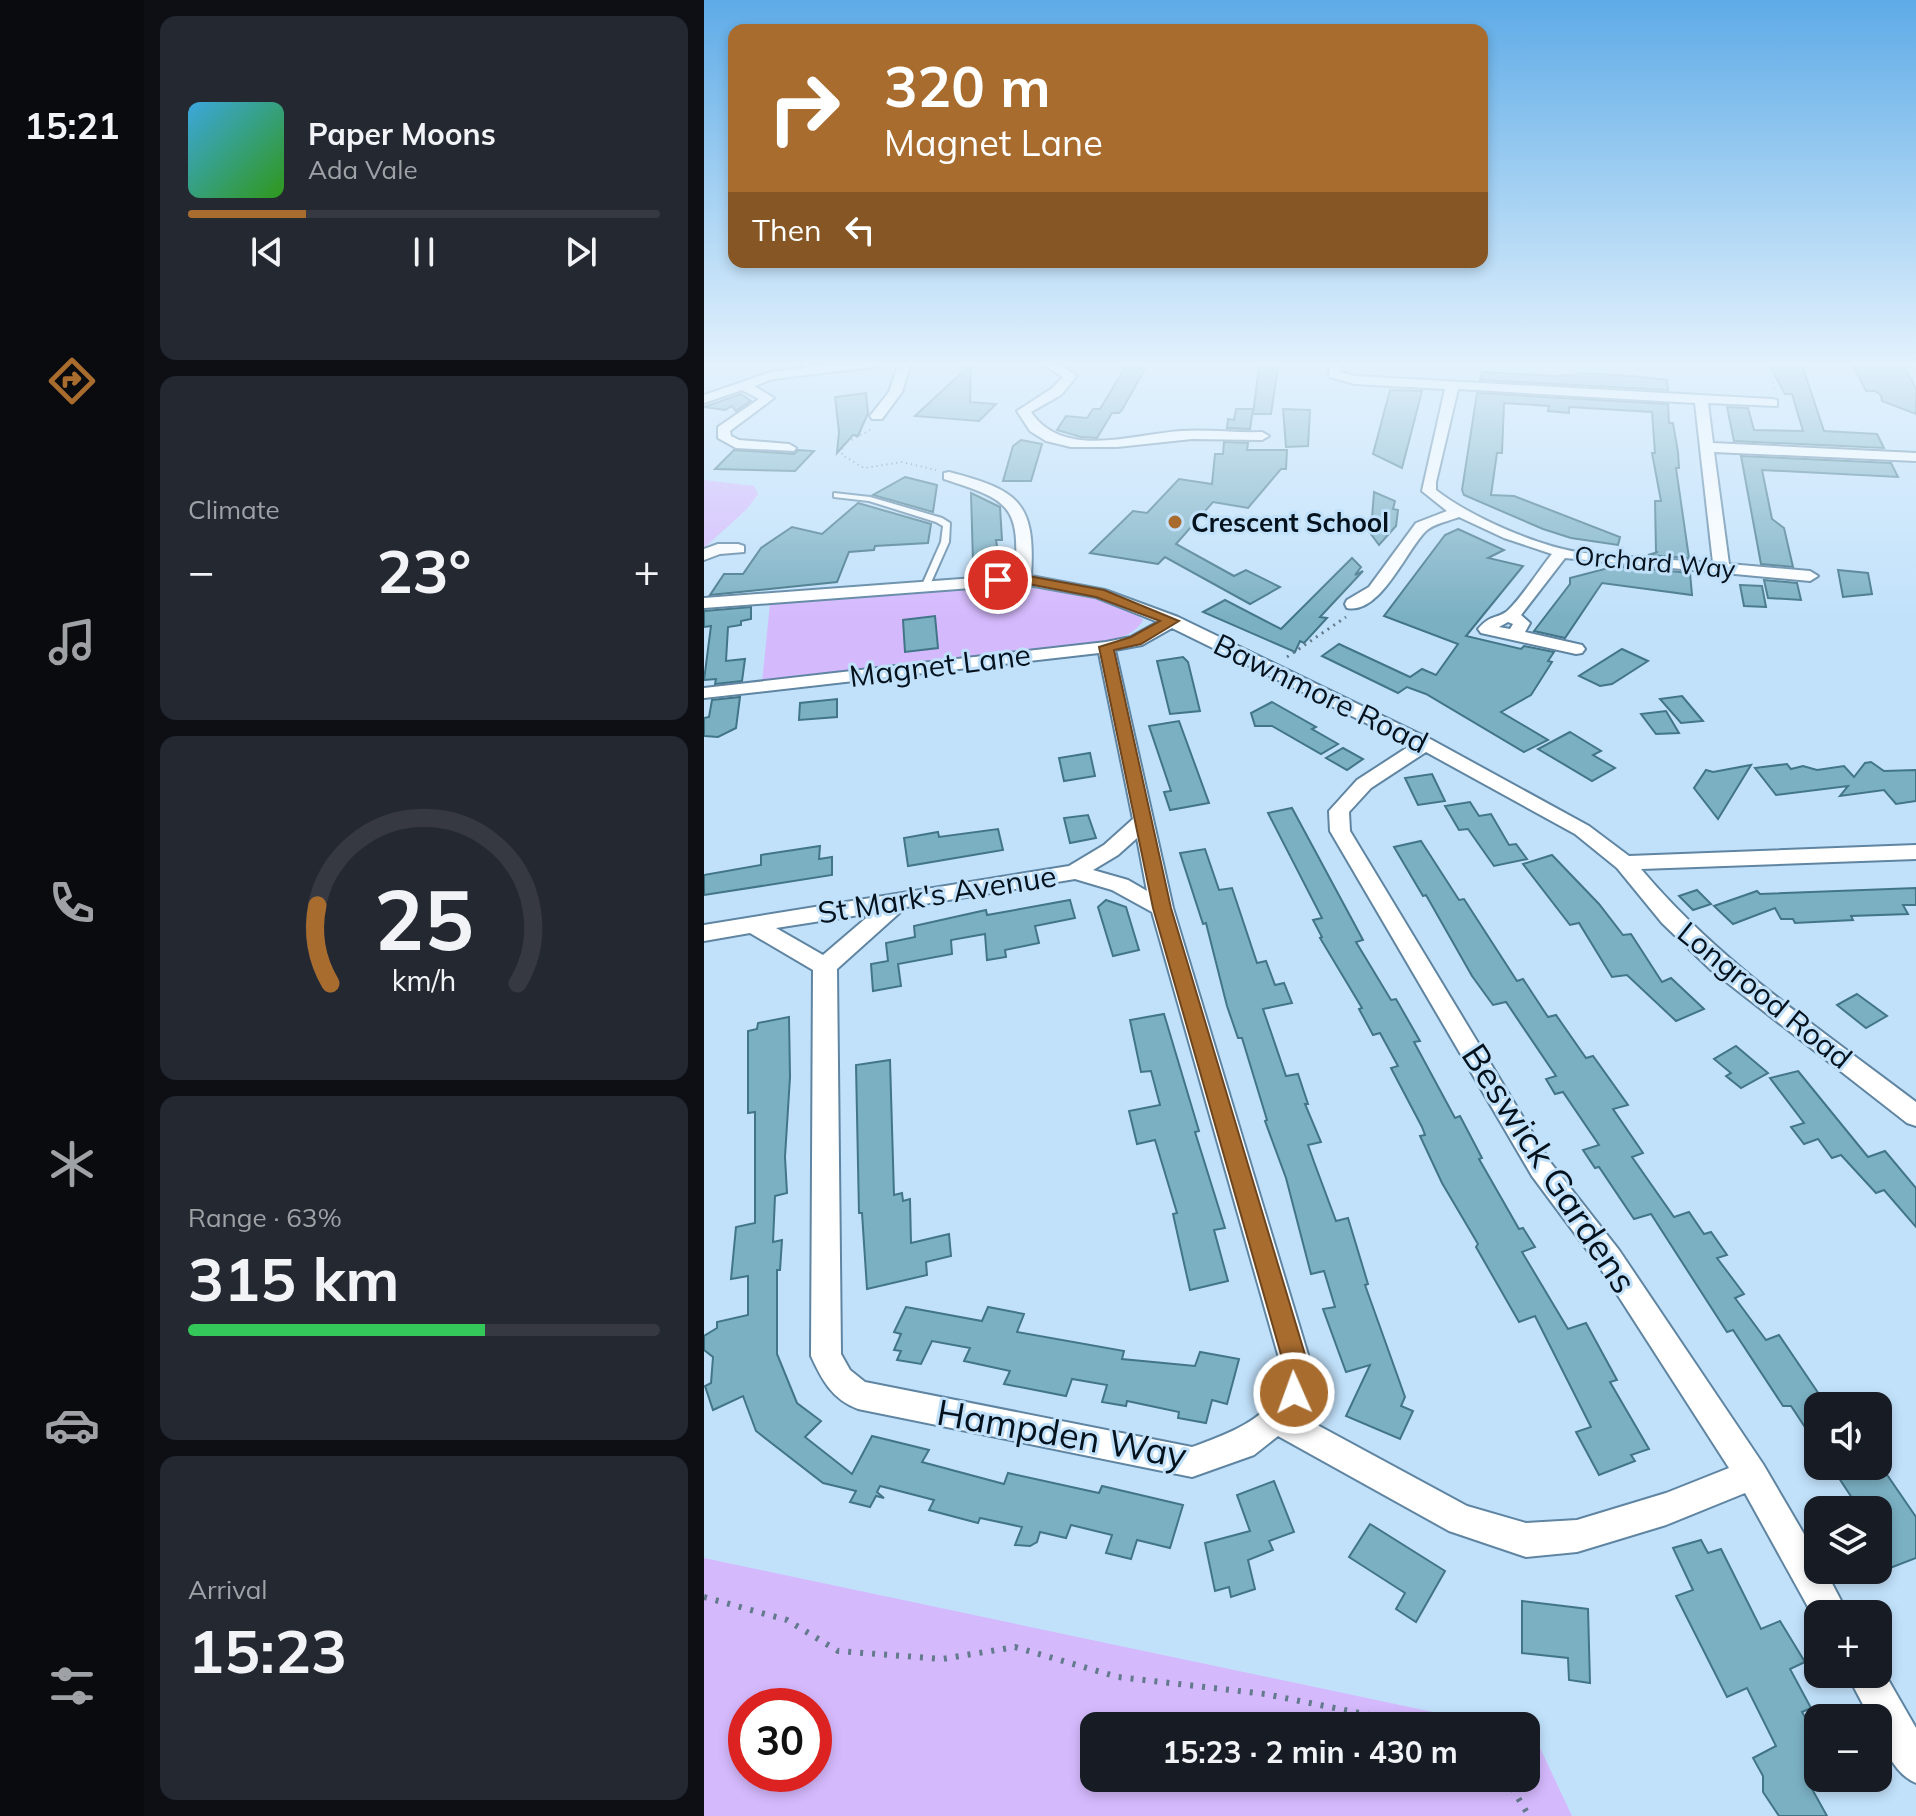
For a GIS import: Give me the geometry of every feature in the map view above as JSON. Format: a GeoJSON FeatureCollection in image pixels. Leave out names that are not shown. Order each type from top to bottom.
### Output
{"type":"FeatureCollection","features":[{"type":"Feature","properties":{"kind":"street","name":"Orchard Way"},"geometry":{"type":"LineString","coordinates":[[1438,448],[1429,491],[1460,511],[1509,535],[1561,553],[1596,559],[1810,576]]}},
{"type":"Feature","properties":{"kind":"street"},"geometry":{"type":"LineString","coordinates":[[1706,448],[1722,568]]}},
{"type":"Feature","properties":{"kind":"street"},"geometry":{"type":"LineString","coordinates":[[1722,448],[1916,457]]}},
{"type":"Feature","properties":{"kind":"street"},"geometry":{"type":"LineString","coordinates":[[949,476],[1000,493],[1016,504],[1027,544],[1023,579]]}},
{"type":"Feature","properties":{"kind":"street"},"geometry":{"type":"LineString","coordinates":[[1353,604],[1375,590],[1421,526],[1460,511]]}},
{"type":"Feature","properties":{"kind":"street"},"geometry":{"type":"LineString","coordinates":[[704,555],[718,549],[738,549]]}},
{"type":"Feature","properties":{"kind":"street"},"geometry":{"type":"LineString","coordinates":[[1561,553],[1511,616],[1498,619],[1487,629],[1576,649]]}},
{"type":"Feature","properties":{"kind":"street","name":"Bawnmore Road"},"geometry":{"type":"LineString","coordinates":[[704,603],[1023,579],[1099,593],[1172,621],[1272,667],[1425,744],[1557,814],[1624,863]]}},
{"type":"Feature","properties":{"kind":"street"},"geometry":{"type":"LineString","coordinates":[[1511,616],[1522,623],[1515,635]]}},
{"type":"Feature","properties":{"kind":"street","name":"Magnet Lane"},"geometry":{"type":"LineString","coordinates":[[704,693],[1106,647],[1136,641],[1172,621]]}},
{"type":"Feature","properties":{"kind":"street"},"geometry":{"type":"LineString","coordinates":[[1106,647],[1162,908],[1294,1358],[1294,1393],[1276,1419],[1461,1520],[1526,1540],[1577,1536],[1666,1509],[1752,1475]]}},
{"type":"Feature","properties":{"kind":"street","name":"Beswick Gardens"},"geometry":{"type":"LineString","coordinates":[[1425,744],[1364,784],[1339,811],[1340,831],[1541,1169],[1609,1258],[1752,1475],[1823,1600]]}},
{"type":"Feature","properties":{"kind":"street"},"geometry":{"type":"LineString","coordinates":[[1075,872],[1111,850],[1142,822]]}},
{"type":"Feature","properties":{"kind":"street"},"geometry":{"type":"LineString","coordinates":[[1624,863],[1916,852]]}},
{"type":"Feature","properties":{"kind":"street","name":"Longrood Road"},"geometry":{"type":"LineString","coordinates":[[1624,863],[1670,918],[1719,964],[1916,1116]]}},
{"type":"Feature","properties":{"kind":"street","name":"St Mark's Avenue"},"geometry":{"type":"LineString","coordinates":[[704,933],[1075,872],[1120,885],[1162,908]]}},
{"type":"Feature","properties":{"kind":"street"},"geometry":{"type":"LineString","coordinates":[[753,925],[825,966],[901,900]]}},
{"type":"Feature","properties":{"kind":"street","name":"Hampden Way"},"geometry":{"type":"LineString","coordinates":[[825,966],[826,1356],[839,1380],[858,1395],[1192,1462],[1243,1444],[1276,1419]]}},
{"type":"Feature","properties":{"kind":"street"},"geometry":{"type":"LineString","coordinates":[[1873,1688],[1916,1764]]}},
{"type":"Feature","properties":{"kind":"lane"},"geometry":{"type":"LineString","coordinates":[[837,495],[870,499],[947,525],[945,542],[926,585]]}},
{"type":"Feature","properties":{"kind":"path"},"geometry":{"type":"LineString","coordinates":[[842,448],[844,457],[871,470],[899,462],[937,470],[949,476]]}},
{"type":"Feature","properties":{"kind":"path"},"geometry":{"type":"LineString","coordinates":[[1272,667],[1354,611],[1353,604]]}},
{"type":"Feature","properties":{"kind":"path"},"geometry":{"type":"LineString","coordinates":[[704,1597],[787,1620],[838,1651],[942,1659],[1015,1647],[1118,1677],[1265,1694],[1354,1712]]}},
{"type":"Feature","properties":{"kind":"path"},"geometry":{"type":"LineString","coordinates":[[1514,1792],[1529,1816]]}},
{"type":"Feature","properties":{"kind":"shaded area"},"geometry":{"type":"Polygon","coordinates":[[[704,480],[754,486],[758,494],[747,509],[704,548],[704,480]]]}},
{"type":"Feature","properties":{"kind":"shaded area"},"geometry":{"type":"Polygon","coordinates":[[[1004,585],[1096,598],[1114,603],[1143,620],[1134,631],[1109,640],[762,683],[770,603],[1004,585]]]}},
{"type":"Feature","properties":{"kind":"shaded area"},"geometry":{"type":"Polygon","coordinates":[[[704,1558],[1433,1712],[1080,1712],[1080,1792],[1540,1792],[1540,1748],[1572,1816],[704,1816],[704,1558]]]}},
{"type":"Feature","properties":{"kind":"building"},"geometry":{"type":"Polygon","coordinates":[[[1013,448],[1041,448],[1031,481],[1003,481],[1013,448]]]}},
{"type":"Feature","properties":{"kind":"building"},"geometry":{"type":"Polygon","coordinates":[[[1224,448],[1287,450],[1286,469],[1281,469],[1248,508],[1213,502],[1176,544],[1234,576],[1246,570],[1280,587],[1250,604],[1165,557],[1158,564],[1090,553],[1133,511],[1147,513],[1179,479],[1212,484],[1215,454],[1223,454],[1224,448]]]}},
{"type":"Feature","properties":{"kind":"building"},"geometry":{"type":"Polygon","coordinates":[[[1375,448],[1407,448],[1402,468],[1373,454],[1375,448]]]}},
{"type":"Feature","properties":{"kind":"building"},"geometry":{"type":"Polygon","coordinates":[[[1469,448],[1502,448],[1502,453],[1497,453],[1491,495],[1514,496],[1620,537],[1618,545],[1571,538],[1543,529],[1464,495],[1462,490],[1469,448]]]}},
{"type":"Feature","properties":{"kind":"building"},"geometry":{"type":"Polygon","coordinates":[[[1655,448],[1677,448],[1679,468],[1676,468],[1689,558],[1648,555],[1658,552],[1655,501],[1661,501],[1652,453],[1655,453],[1655,448]]]}},
{"type":"Feature","properties":{"kind":"building"},"geometry":{"type":"Polygon","coordinates":[[[734,450],[794,454],[798,450],[814,451],[795,471],[715,469],[734,450]]]}},
{"type":"Feature","properties":{"kind":"building"},"geometry":{"type":"Polygon","coordinates":[[[1741,456],[1891,463],[1898,477],[1762,470],[1772,519],[1784,528],[1793,567],[1761,564],[1741,456]]]}},
{"type":"Feature","properties":{"kind":"building"},"geometry":{"type":"Polygon","coordinates":[[[905,477],[937,485],[933,512],[873,495],[905,477]]]}},
{"type":"Feature","properties":{"kind":"building"},"geometry":{"type":"Polygon","coordinates":[[[1374,492],[1395,501],[1393,509],[1398,510],[1396,526],[1379,545],[1365,526],[1372,518],[1374,492]]]}},
{"type":"Feature","properties":{"kind":"building"},"geometry":{"type":"Polygon","coordinates":[[[971,493],[1000,507],[1002,540],[996,540],[999,559],[973,562],[971,493]]]}},
{"type":"Feature","properties":{"kind":"building"},"geometry":{"type":"Polygon","coordinates":[[[858,503],[931,524],[928,543],[875,546],[874,550],[849,552],[837,582],[710,595],[724,574],[743,574],[761,548],[792,527],[822,534],[858,503]]]}},
{"type":"Feature","properties":{"kind":"building"},"geometry":{"type":"Polygon","coordinates":[[[1458,529],[1504,550],[1488,558],[1523,566],[1466,636],[1521,649],[1524,646],[1554,652],[1548,661],[1552,662],[1531,695],[1501,712],[1548,740],[1524,752],[1426,694],[1407,687],[1398,693],[1322,656],[1339,644],[1410,677],[1422,669],[1436,675],[1458,644],[1384,616],[1445,535],[1458,529]]]}},
{"type":"Feature","properties":{"kind":"building"},"geometry":{"type":"Polygon","coordinates":[[[1352,558],[1361,567],[1355,575],[1363,571],[1320,617],[1327,618],[1304,643],[1300,641],[1295,652],[1203,612],[1225,600],[1281,629],[1352,558]]]}},
{"type":"Feature","properties":{"kind":"building"},"geometry":{"type":"Polygon","coordinates":[[[1616,566],[1690,573],[1692,595],[1602,583],[1565,638],[1534,631],[1570,584],[1570,578],[1616,566]]]}},
{"type":"Feature","properties":{"kind":"building"},"geometry":{"type":"Polygon","coordinates":[[[1838,570],[1868,573],[1872,594],[1843,597],[1838,570]]]}},
{"type":"Feature","properties":{"kind":"building"},"geometry":{"type":"Polygon","coordinates":[[[1764,580],[1797,583],[1801,600],[1768,598],[1764,580]]]}},
{"type":"Feature","properties":{"kind":"building"},"geometry":{"type":"Polygon","coordinates":[[[1740,585],[1762,586],[1766,607],[1744,606],[1740,585]]]}},
{"type":"Feature","properties":{"kind":"building"},"geometry":{"type":"Polygon","coordinates":[[[751,607],[751,619],[728,627],[726,661],[745,659],[742,681],[715,684],[716,679],[704,680],[711,626],[704,627],[704,611],[751,607]]]}},
{"type":"Feature","properties":{"kind":"building"},"geometry":{"type":"Polygon","coordinates":[[[935,616],[938,648],[905,652],[903,620],[935,616]]]}},
{"type":"Feature","properties":{"kind":"building"},"geometry":{"type":"Polygon","coordinates":[[[1622,649],[1648,661],[1612,684],[1600,686],[1579,676],[1622,649]]]}},
{"type":"Feature","properties":{"kind":"building"},"geometry":{"type":"Polygon","coordinates":[[[1183,657],[1188,662],[1200,711],[1170,714],[1157,661],[1183,657]]]}},
{"type":"Feature","properties":{"kind":"building"},"geometry":{"type":"Polygon","coordinates":[[[1682,696],[1703,721],[1681,723],[1660,699],[1682,696]]]}},
{"type":"Feature","properties":{"kind":"building"},"geometry":{"type":"Polygon","coordinates":[[[740,697],[736,728],[718,737],[704,736],[704,718],[709,717],[712,700],[740,697]]]}},
{"type":"Feature","properties":{"kind":"building"},"geometry":{"type":"Polygon","coordinates":[[[837,699],[837,717],[799,720],[800,703],[837,699]]]}},
{"type":"Feature","properties":{"kind":"building"},"geometry":{"type":"Polygon","coordinates":[[[1272,702],[1316,727],[1312,729],[1338,744],[1321,754],[1272,726],[1255,726],[1251,713],[1272,702]]]}},
{"type":"Feature","properties":{"kind":"building"},"geometry":{"type":"Polygon","coordinates":[[[1666,711],[1679,733],[1656,734],[1641,714],[1666,711]]]}},
{"type":"Feature","properties":{"kind":"building"},"geometry":{"type":"Polygon","coordinates":[[[1179,721],[1209,803],[1170,810],[1164,792],[1171,791],[1149,726],[1179,721]]]}},
{"type":"Feature","properties":{"kind":"building"},"geometry":{"type":"Polygon","coordinates":[[[1570,732],[1601,751],[1593,755],[1615,768],[1592,781],[1538,749],[1570,732]]]}},
{"type":"Feature","properties":{"kind":"building"},"geometry":{"type":"Polygon","coordinates":[[[1343,748],[1363,759],[1347,770],[1326,758],[1343,748]]]}},
{"type":"Feature","properties":{"kind":"building"},"geometry":{"type":"Polygon","coordinates":[[[1090,753],[1095,776],[1064,781],[1059,758],[1090,753]]]}},
{"type":"Feature","properties":{"kind":"building"},"geometry":{"type":"Polygon","coordinates":[[[1871,762],[1884,771],[1916,770],[1916,801],[1896,804],[1884,790],[1840,796],[1848,786],[1776,795],[1755,768],[1787,764],[1791,769],[1803,766],[1817,770],[1844,766],[1854,777],[1865,763],[1871,762]]]}},
{"type":"Feature","properties":{"kind":"building"},"geometry":{"type":"Polygon","coordinates":[[[1751,765],[1718,819],[1694,788],[1706,770],[1713,772],[1751,765]]]}},
{"type":"Feature","properties":{"kind":"building"},"geometry":{"type":"Polygon","coordinates":[[[1432,774],[1445,801],[1418,805],[1405,778],[1432,774]]]}},
{"type":"Feature","properties":{"kind":"building"},"geometry":{"type":"Polygon","coordinates":[[[1470,802],[1479,816],[1491,814],[1509,845],[1516,844],[1527,859],[1494,866],[1468,829],[1459,830],[1445,806],[1470,802]]]}},
{"type":"Feature","properties":{"kind":"building"},"geometry":{"type":"Polygon","coordinates":[[[1292,808],[1363,940],[1356,942],[1391,1000],[1396,999],[1420,1041],[1414,1042],[1455,1118],[1460,1116],[1482,1158],[1479,1159],[1519,1229],[1523,1228],[1535,1247],[1522,1252],[1568,1329],[1586,1323],[1617,1380],[1610,1382],[1649,1449],[1631,1455],[1635,1461],[1599,1475],[1576,1432],[1591,1427],[1535,1316],[1519,1322],[1442,1183],[1420,1136],[1425,1135],[1422,1127],[1391,1068],[1398,1066],[1380,1033],[1373,1035],[1359,1009],[1362,1008],[1320,938],[1313,920],[1322,918],[1268,813],[1292,808]]]}},
{"type":"Feature","properties":{"kind":"building"},"geometry":{"type":"Polygon","coordinates":[[[1088,815],[1096,838],[1070,843],[1064,818],[1088,815]]]}},
{"type":"Feature","properties":{"kind":"building"},"geometry":{"type":"Polygon","coordinates":[[[998,829],[1003,850],[908,866],[904,838],[938,832],[939,837],[998,829]]]}},
{"type":"Feature","properties":{"kind":"building"},"geometry":{"type":"Polygon","coordinates":[[[1421,841],[1459,900],[1464,899],[1517,981],[1523,979],[1548,1017],[1556,1015],[1586,1058],[1593,1056],[1628,1105],[1613,1109],[1643,1153],[1632,1157],[1674,1217],[1689,1212],[1704,1234],[1711,1232],[1727,1255],[1717,1258],[1744,1294],[1735,1298],[1766,1340],[1779,1335],[1818,1392],[1804,1392],[1804,1426],[1791,1406],[1783,1406],[1733,1330],[1727,1332],[1651,1214],[1634,1219],[1599,1167],[1595,1168],[1583,1150],[1599,1145],[1563,1092],[1555,1094],[1546,1079],[1556,1076],[1506,1002],[1493,1005],[1472,976],[1426,895],[1423,896],[1394,847],[1421,841]]]}},
{"type":"Feature","properties":{"kind":"building"},"geometry":{"type":"Polygon","coordinates":[[[820,846],[819,859],[832,857],[832,875],[704,895],[704,875],[761,865],[761,855],[820,846]]]}},
{"type":"Feature","properties":{"kind":"building"},"geometry":{"type":"Polygon","coordinates":[[[1205,849],[1219,890],[1232,888],[1257,963],[1266,961],[1275,985],[1284,983],[1292,1003],[1263,1009],[1286,1076],[1298,1074],[1308,1104],[1305,1104],[1321,1142],[1308,1145],[1336,1221],[1348,1218],[1368,1284],[1365,1285],[1405,1397],[1401,1406],[1413,1411],[1400,1439],[1346,1416],[1370,1365],[1346,1372],[1323,1309],[1335,1307],[1324,1271],[1311,1274],[1286,1178],[1265,1121],[1242,1038],[1238,1038],[1227,1006],[1206,923],[1203,924],[1180,853],[1205,849]]]}},
{"type":"Feature","properties":{"kind":"building"},"geometry":{"type":"Polygon","coordinates":[[[1552,855],[1599,904],[1623,935],[1631,934],[1662,982],[1671,978],[1704,1009],[1676,1021],[1627,975],[1612,977],[1579,923],[1570,925],[1523,864],[1552,855]]]}},
{"type":"Feature","properties":{"kind":"building"},"geometry":{"type":"Polygon","coordinates":[[[1916,888],[1916,905],[1903,905],[1908,914],[1851,916],[1853,920],[1795,923],[1793,919],[1781,919],[1775,908],[1733,924],[1714,906],[1757,891],[1760,894],[1916,888]]]}},
{"type":"Feature","properties":{"kind":"building"},"geometry":{"type":"Polygon","coordinates":[[[1697,890],[1711,904],[1693,910],[1679,896],[1697,890]]]}},
{"type":"Feature","properties":{"kind":"building"},"geometry":{"type":"Polygon","coordinates":[[[1070,900],[1075,918],[1035,926],[1039,943],[1005,950],[1006,957],[987,960],[985,934],[951,940],[952,954],[898,964],[901,986],[873,991],[871,964],[888,961],[886,943],[915,937],[914,926],[986,910],[987,915],[1070,900]]]}},
{"type":"Feature","properties":{"kind":"building"},"geometry":{"type":"Polygon","coordinates":[[[1106,900],[1126,907],[1139,950],[1113,956],[1098,907],[1106,900]]]}},
{"type":"Feature","properties":{"kind":"building"},"geometry":{"type":"Polygon","coordinates":[[[1857,994],[1887,1016],[1866,1028],[1837,1005],[1857,994]]]}},
{"type":"Feature","properties":{"kind":"building"},"geometry":{"type":"Polygon","coordinates":[[[1164,1014],[1199,1131],[1195,1132],[1225,1228],[1214,1230],[1228,1281],[1190,1290],[1173,1214],[1177,1213],[1155,1140],[1137,1144],[1129,1111],[1160,1105],[1151,1071],[1141,1072],[1130,1020],[1164,1014]]]}},
{"type":"Feature","properties":{"kind":"building"},"geometry":{"type":"Polygon","coordinates":[[[789,1017],[790,1077],[785,1157],[787,1193],[775,1196],[773,1242],[782,1240],[780,1270],[777,1270],[777,1354],[797,1403],[821,1421],[805,1437],[852,1474],[872,1436],[929,1450],[922,1462],[1004,1484],[1008,1473],[1099,1493],[1102,1486],[1183,1505],[1170,1548],[1137,1540],[1131,1559],[1106,1553],[1112,1535],[1071,1525],[1066,1538],[1040,1532],[1037,1542],[1030,1546],[1015,1545],[1022,1527],[980,1518],[978,1523],[929,1510],[934,1500],[880,1486],[877,1492],[884,1498],[876,1496],[870,1507],[850,1502],[856,1491],[823,1483],[756,1431],[743,1396],[713,1410],[705,1386],[711,1383],[713,1357],[704,1350],[704,1336],[717,1328],[717,1322],[748,1315],[748,1276],[731,1279],[736,1227],[755,1223],[755,1112],[748,1113],[748,1031],[757,1029],[758,1023],[789,1017]]]}},
{"type":"Feature","properties":{"kind":"building"},"geometry":{"type":"Polygon","coordinates":[[[1736,1046],[1768,1073],[1741,1088],[1726,1076],[1731,1073],[1714,1059],[1736,1046]]]}},
{"type":"Feature","properties":{"kind":"building"},"geometry":{"type":"Polygon","coordinates":[[[890,1060],[894,1195],[902,1193],[903,1201],[910,1199],[911,1243],[949,1234],[951,1256],[926,1262],[927,1275],[867,1289],[862,1213],[859,1213],[856,1065],[890,1060]]]}},
{"type":"Feature","properties":{"kind":"building"},"geometry":{"type":"Polygon","coordinates":[[[1798,1071],[1868,1157],[1885,1151],[1916,1188],[1916,1227],[1884,1190],[1876,1193],[1841,1155],[1832,1158],[1818,1139],[1804,1144],[1791,1127],[1804,1123],[1770,1078],[1798,1071]]]}},
{"type":"Feature","properties":{"kind":"building"},"geometry":{"type":"Polygon","coordinates":[[[906,1307],[982,1321],[988,1307],[1024,1314],[1017,1332],[1124,1351],[1122,1359],[1195,1366],[1200,1352],[1239,1359],[1227,1404],[1212,1400],[1206,1423],[1178,1418],[1179,1412],[1127,1401],[1126,1406],[1102,1402],[1107,1385],[1072,1379],[1066,1396],[1004,1384],[1010,1371],[964,1361],[970,1348],[932,1341],[921,1364],[897,1360],[901,1351],[894,1350],[901,1334],[894,1332],[906,1307]]]}},
{"type":"Feature","properties":{"kind":"building"},"geometry":{"type":"Polygon","coordinates":[[[1840,1480],[1891,1480],[1916,1517],[1916,1558],[1892,1567],[1892,1496],[1851,1496],[1840,1480]]]}},
{"type":"Feature","properties":{"kind":"building"},"geometry":{"type":"Polygon","coordinates":[[[1274,1481],[1294,1532],[1269,1541],[1273,1550],[1248,1560],[1255,1589],[1231,1597],[1229,1587],[1215,1591],[1205,1543],[1250,1531],[1237,1495],[1274,1481]]]}},
{"type":"Feature","properties":{"kind":"building"},"geometry":{"type":"Polygon","coordinates":[[[1370,1524],[1445,1571],[1416,1622],[1396,1609],[1405,1593],[1349,1557],[1370,1524]]]}},
{"type":"Feature","properties":{"kind":"building"},"geometry":{"type":"Polygon","coordinates":[[[1701,1540],[1708,1553],[1721,1549],[1761,1629],[1780,1621],[1804,1660],[1790,1669],[1809,1704],[1804,1704],[1802,1712],[1804,1792],[1814,1792],[1827,1816],[1779,1816],[1763,1792],[1763,1776],[1753,1758],[1776,1746],[1747,1688],[1727,1697],[1676,1596],[1693,1590],[1673,1548],[1701,1540]]]}},
{"type":"Feature","properties":{"kind":"building"},"geometry":{"type":"Polygon","coordinates":[[[1522,1601],[1588,1609],[1590,1683],[1569,1680],[1568,1658],[1522,1653],[1522,1601]]]}},
{"type":"Feature","properties":{"kind":"place","name":"Crescent School"},"geometry":{"type":"Point","coordinates":[1175,522]}},
{"type":"Feature","properties":{"kind":"route"},"geometry":{"type":"LineString","coordinates":[[998,580],[1023,579],[1099,593],[1172,621],[1136,641],[1106,647],[1162,908],[1294,1358],[1294,1393]]}}]}
